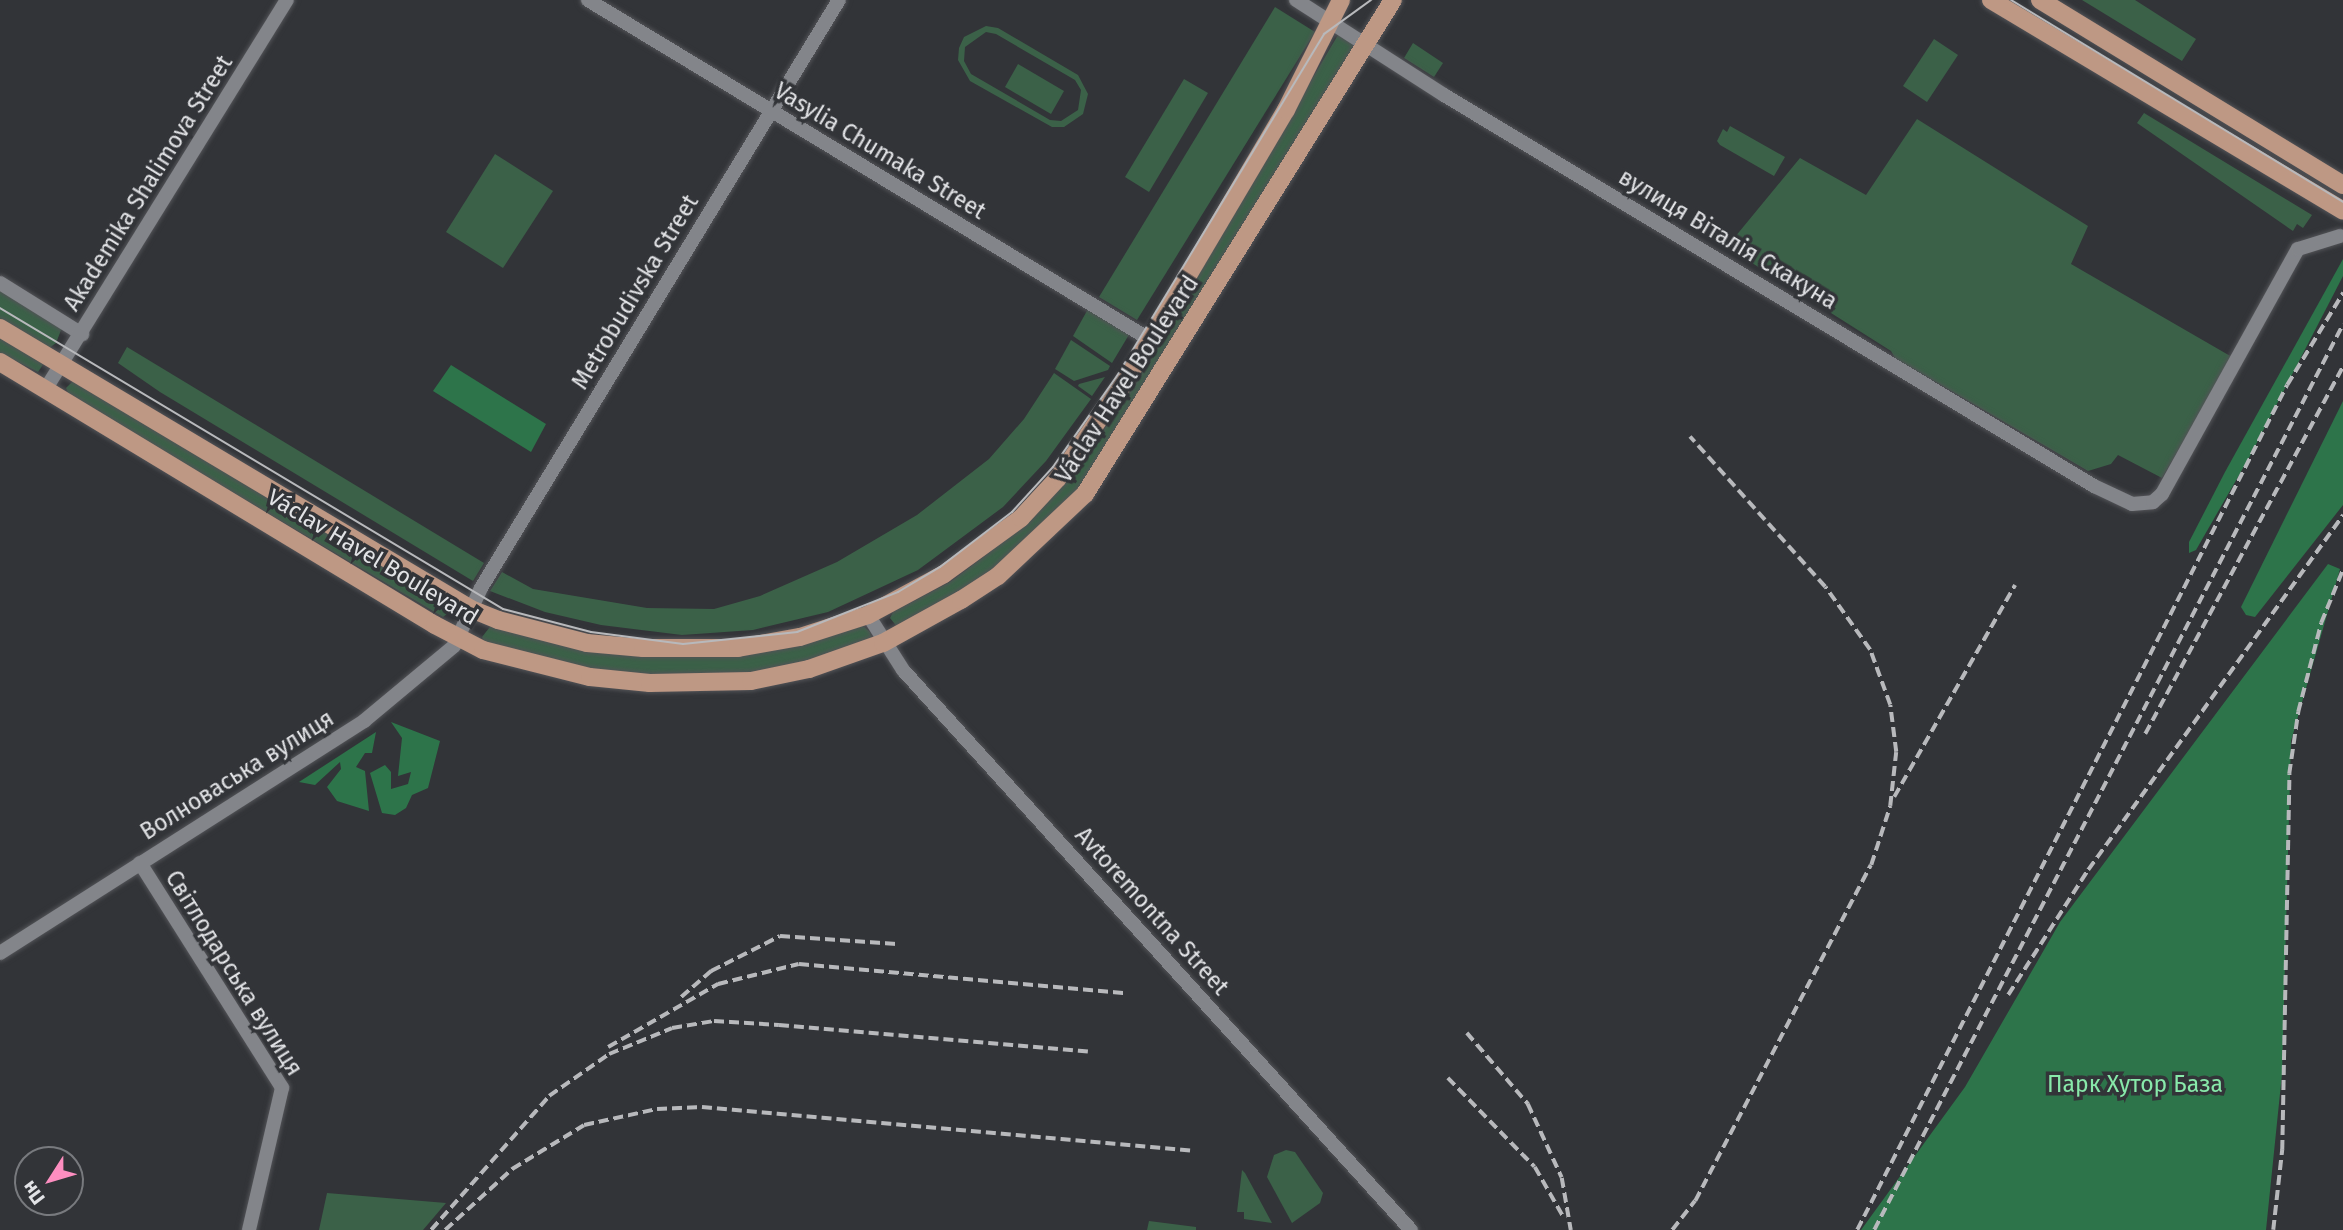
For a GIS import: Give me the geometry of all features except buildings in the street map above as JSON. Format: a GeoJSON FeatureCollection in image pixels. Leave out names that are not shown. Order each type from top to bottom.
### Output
{"type":"FeatureCollection","features":[{"type":"Feature","properties":{"kind":"main road","name":"Václav Havel Boulevard"},"geometry":{"type":"LineString","coordinates":[[0,328],[471,609],[587,643],[683,649],[766,644],[868,615],[944,575],[1021,518],[1058,478],[1149,339],[1286,110],[1341,0]]}},
{"type":"Feature","properties":{"kind":"main road"},"geometry":{"type":"LineString","coordinates":[[1991,0],[2343,211]]}},
{"type":"Feature","properties":{"kind":"main road"},"geometry":{"type":"LineString","coordinates":[[2039,0],[2343,185]]}},
{"type":"Feature","properties":{"kind":"main road","name":"Václav Havel Boulevard"},"geometry":{"type":"LineString","coordinates":[[0,362],[459,639],[529,665],[590,677],[696,686],[751,681],[809,669],[883,643],[998,576],[1085,494],[1393,1]]}},
{"type":"Feature","properties":{"kind":"street","name":"Akademika Shalimova Street"},"geometry":{"type":"LineString","coordinates":[[45,390],[287,0]]}},
{"type":"Feature","properties":{"kind":"street","name":"Vasylia Chumaka Street"},"geometry":{"type":"LineString","coordinates":[[588,0],[1149,339]]}},
{"type":"Feature","properties":{"kind":"street","name":"Metrobudivska Street"},"geometry":{"type":"LineString","coordinates":[[471,609],[839,0]]}},
{"type":"Feature","properties":{"kind":"street","name":"вулиця Віталія Скакуна"},"geometry":{"type":"LineString","coordinates":[[1296,0],[2119,500],[2141,505],[2153,502],[2168,484],[2298,248],[2340,236]]}},
{"type":"Feature","properties":{"kind":"street"},"geometry":{"type":"LineString","coordinates":[[0,284],[82,334]]}},
{"type":"Feature","properties":{"kind":"street","name":"Волноваська вулиця"},"geometry":{"type":"LineString","coordinates":[[0,953],[364,721],[429,670],[459,639],[471,609]]}},
{"type":"Feature","properties":{"kind":"street","name":"Avtoremontna Street"},"geometry":{"type":"LineString","coordinates":[[868,615],[883,643],[1411,1230]]}},
{"type":"Feature","properties":{"kind":"street","name":"Світлодарська вулиця"},"geometry":{"type":"LineString","coordinates":[[140,863],[282,1088],[249,1230]]}},
{"type":"Feature","properties":{"kind":"green space"},"geometry":{"type":"Polygon","coordinates":[[[2082,0],[2135,0],[2196,39],[2182,61],[2082,0]]]}},
{"type":"Feature","properties":{"kind":"green space"},"geometry":{"type":"Polygon","coordinates":[[[1275,7],[1315,32],[1137,320],[1099,297],[1275,7]]]}},
{"type":"Feature","properties":{"kind":"green space"},"geometry":{"type":"Polygon","coordinates":[[[986,26],[998,28],[1078,75],[1088,94],[1083,114],[1064,127],[1052,127],[970,81],[958,60],[964,37],[986,26]],[[986,32],[965,47],[964,61],[971,74],[1050,120],[1061,121],[1078,110],[1081,90],[1075,80],[996,34],[986,32]]]}},
{"type":"Feature","properties":{"kind":"green space"},"geometry":{"type":"Polygon","coordinates":[[[1338,35],[1356,45],[1081,490],[1000,566],[898,628],[890,618],[893,612],[950,582],[990,552],[1070,479],[1102,433],[1338,35]]]}},
{"type":"Feature","properties":{"kind":"green space"},"geometry":{"type":"Polygon","coordinates":[[[1934,39],[1958,55],[1927,102],[1903,86],[1934,39]]]}},
{"type":"Feature","properties":{"kind":"green space"},"geometry":{"type":"Polygon","coordinates":[[[1413,43],[1443,63],[1434,77],[1404,58],[1413,43]]]}},
{"type":"Feature","properties":{"kind":"green space"},"geometry":{"type":"Polygon","coordinates":[[[1018,64],[1064,91],[1051,114],[1005,87],[1018,64]]]}},
{"type":"Feature","properties":{"kind":"green space"},"geometry":{"type":"Polygon","coordinates":[[[1184,79],[1208,93],[1149,192],[1125,177],[1184,79]]]}},
{"type":"Feature","properties":{"kind":"green space"},"geometry":{"type":"Polygon","coordinates":[[[2144,113],[2312,215],[2303,228],[2297,224],[2293,231],[2137,123],[2144,113]]]}},
{"type":"Feature","properties":{"kind":"green space"},"geometry":{"type":"Polygon","coordinates":[[[1917,119],[2088,226],[2071,264],[2232,357],[2162,478],[2118,455],[2111,464],[2088,471],[1895,358],[1891,351],[1741,256],[1743,251],[1730,243],[1800,158],[1866,195],[1917,119]]]}},
{"type":"Feature","properties":{"kind":"green space"},"geometry":{"type":"Polygon","coordinates":[[[1730,126],[1785,157],[1774,176],[1720,145],[1717,141],[1723,129],[1727,132],[1730,126]]]}},
{"type":"Feature","properties":{"kind":"green space"},"geometry":{"type":"Polygon","coordinates":[[[495,154],[553,191],[503,268],[446,232],[495,154]]]}},
{"type":"Feature","properties":{"kind":"green space"},"geometry":{"type":"Polygon","coordinates":[[[2343,259],[2343,276],[2250,456],[2196,550],[2189,553],[2189,542],[2225,472],[2343,259]]]}},
{"type":"Feature","properties":{"kind":"green space"},"geometry":{"type":"Polygon","coordinates":[[[0,287],[63,325],[56,343],[48,349],[0,320],[0,287]]]}},
{"type":"Feature","properties":{"kind":"green space"},"geometry":{"type":"Polygon","coordinates":[[[1088,309],[1130,333],[1112,363],[1073,336],[1088,309]]]}},
{"type":"Feature","properties":{"kind":"green space"},"geometry":{"type":"Polygon","coordinates":[[[0,334],[44,363],[38,372],[0,353],[0,334]]]}},
{"type":"Feature","properties":{"kind":"green space"},"geometry":{"type":"Polygon","coordinates":[[[1071,340],[1110,366],[1108,370],[1074,381],[1055,369],[1071,340]]]}},
{"type":"Feature","properties":{"kind":"green space"},"geometry":{"type":"Polygon","coordinates":[[[127,347],[484,563],[473,581],[160,392],[118,363],[127,347]]]}},
{"type":"Feature","properties":{"kind":"green space"},"geometry":{"type":"Polygon","coordinates":[[[451,365],[546,424],[531,452],[433,391],[451,365]]]}},
{"type":"Feature","properties":{"kind":"green space"},"geometry":{"type":"Polygon","coordinates":[[[1054,373],[1091,399],[1046,461],[1003,507],[918,570],[828,612],[753,630],[682,635],[601,625],[545,612],[490,591],[502,572],[533,589],[647,608],[714,609],[760,596],[837,562],[917,515],[989,459],[1024,419],[1054,373]]]}},
{"type":"Feature","properties":{"kind":"green space"},"geometry":{"type":"Polygon","coordinates":[[[1105,377],[1092,396],[1078,386],[1079,384],[1105,377]]]}},
{"type":"Feature","properties":{"kind":"green space"},"geometry":{"type":"Polygon","coordinates":[[[73,381],[456,607],[443,617],[69,395],[66,388],[73,381]]]}},
{"type":"Feature","properties":{"kind":"green space"},"geometry":{"type":"Polygon","coordinates":[[[2343,401],[2343,505],[2255,617],[2246,615],[2241,607],[2343,401]]]}},
{"type":"Feature","properties":{"kind":"green space","name":"Парк Хутор База"},"geometry":{"type":"Polygon","coordinates":[[[2328,564],[2340,569],[2291,741],[2282,1074],[2266,1230],[1861,1230],[1965,1087],[2060,922],[2328,564]]]}},
{"type":"Feature","properties":{"kind":"green space"},"geometry":{"type":"Polygon","coordinates":[[[493,623],[642,654],[861,624],[870,632],[872,642],[809,664],[751,676],[698,679],[592,670],[485,644],[482,637],[493,623]]]}},
{"type":"Feature","properties":{"kind":"green space"},"geometry":{"type":"Polygon","coordinates":[[[391,722],[440,741],[428,788],[412,795],[406,808],[395,815],[382,813],[370,773],[385,765],[391,772],[391,789],[408,784],[411,772],[398,776],[402,738],[391,722]]]}},
{"type":"Feature","properties":{"kind":"green space"},"geometry":{"type":"Polygon","coordinates":[[[376,732],[372,753],[365,753],[356,767],[365,771],[369,811],[337,801],[327,787],[341,769],[340,762],[315,785],[299,782],[376,732]]]}},
{"type":"Feature","properties":{"kind":"green space"},"geometry":{"type":"Polygon","coordinates":[[[1286,1150],[1295,1152],[1323,1193],[1320,1203],[1292,1223],[1267,1177],[1274,1155],[1286,1150]]]}},
{"type":"Feature","properties":{"kind":"green space"},"geometry":{"type":"Polygon","coordinates":[[[1242,1170],[1272,1223],[1244,1219],[1244,1212],[1237,1212],[1242,1170]]]}},
{"type":"Feature","properties":{"kind":"green space"},"geometry":{"type":"Polygon","coordinates":[[[327,1193],[446,1203],[423,1230],[319,1230],[327,1193]]]}},
{"type":"Feature","properties":{"kind":"green space"},"geometry":{"type":"Polygon","coordinates":[[[1149,1221],[1196,1227],[1196,1230],[1147,1230],[1149,1221]]]}},
{"type":"Feature","properties":{"kind":"tram line"},"geometry":{"type":"LineString","coordinates":[[0,308],[503,609],[591,632],[683,644],[797,632],[898,592],[940,567],[1012,512],[1053,467],[1117,376],[1324,34],[1371,0]]}},
{"type":"Feature","properties":{"kind":"tram line"},"geometry":{"type":"LineString","coordinates":[[2011,0],[2343,202]]}},
{"type":"Feature","properties":{"kind":"railway"},"geometry":{"type":"LineString","coordinates":[[1857,1230],[2287,385],[2343,293]]}},
{"type":"Feature","properties":{"kind":"railway"},"geometry":{"type":"LineString","coordinates":[[1874,1230],[2343,324]]}},
{"type":"Feature","properties":{"kind":"railway"},"geometry":{"type":"LineString","coordinates":[[2145,734],[2343,367]]}},
{"type":"Feature","properties":{"kind":"railway"},"geometry":{"type":"LineString","coordinates":[[1672,1230],[1695,1201],[1871,865],[1890,806],[1896,752],[1890,705],[1870,650],[1825,587],[1690,437]]}},
{"type":"Feature","properties":{"kind":"railway"},"geometry":{"type":"LineString","coordinates":[[2008,995],[2088,870],[2343,515]]}},
{"type":"Feature","properties":{"kind":"railway"},"geometry":{"type":"LineString","coordinates":[[2273,1230],[2282,1150],[2289,774],[2298,712],[2321,623],[2343,569]]}},
{"type":"Feature","properties":{"kind":"railway"},"geometry":{"type":"LineString","coordinates":[[1894,797],[2015,585]]}},
{"type":"Feature","properties":{"kind":"railway"},"geometry":{"type":"LineString","coordinates":[[681,997],[711,971],[780,936],[897,944]]}},
{"type":"Feature","properties":{"kind":"railway"},"geometry":{"type":"LineString","coordinates":[[608,1047],[718,984],[799,964],[1126,993]]}},
{"type":"Feature","properties":{"kind":"railway"},"geometry":{"type":"LineString","coordinates":[[431,1230],[549,1096],[609,1054],[672,1028],[714,1021],[1091,1052]]}},
{"type":"Feature","properties":{"kind":"railway"},"geometry":{"type":"LineString","coordinates":[[1467,1033],[1528,1104],[1562,1178],[1571,1230]]}},
{"type":"Feature","properties":{"kind":"railway"},"geometry":{"type":"LineString","coordinates":[[1448,1078],[1535,1167],[1563,1216]]}},
{"type":"Feature","properties":{"kind":"railway"},"geometry":{"type":"LineString","coordinates":[[445,1230],[512,1169],[584,1125],[657,1109],[702,1107],[1193,1151]]}}]}
